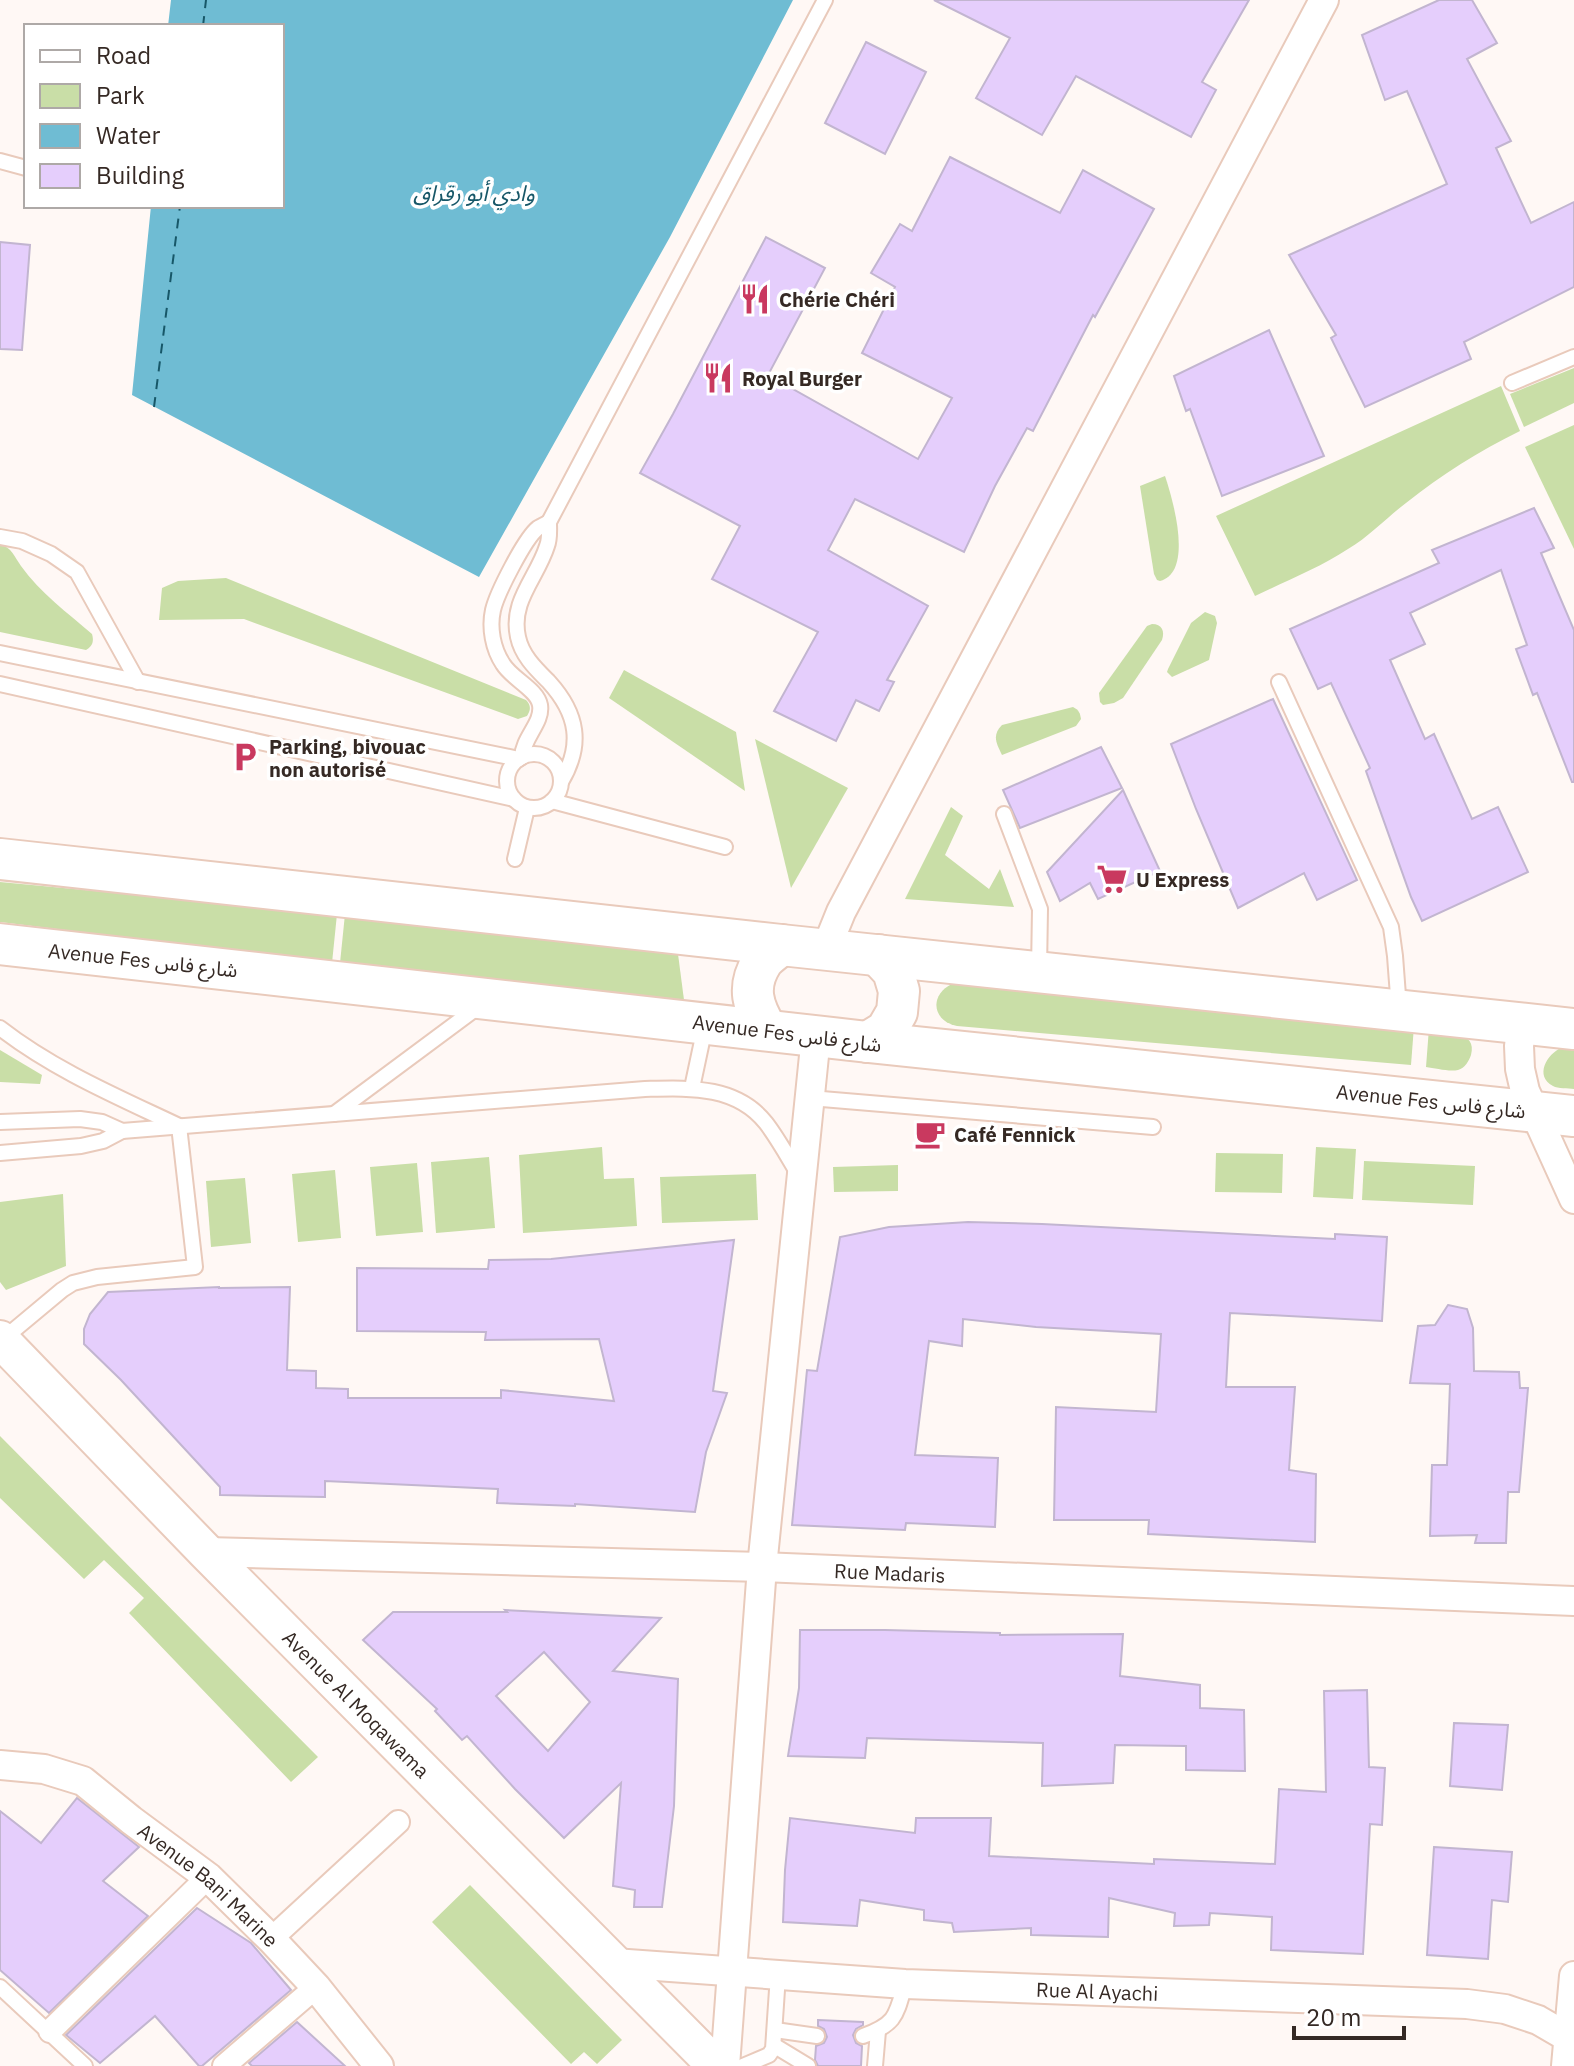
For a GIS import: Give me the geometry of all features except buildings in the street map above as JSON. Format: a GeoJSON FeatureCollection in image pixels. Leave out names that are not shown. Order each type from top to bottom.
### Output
{"type":"FeatureCollection","features":[{"type":"Feature","properties":{"kind":"main road"},"geometry":{"type":"LineString","coordinates":[[0,859],[1574,1029]]}},
{"type":"Feature","properties":{"kind":"main road","name":"Avenue Fes شارع فاس"},"geometry":{"type":"LineString","coordinates":[[0,944],[868,1042],[1555,1114]]}},
{"type":"Feature","properties":{"kind":"main road"},"geometry":{"type":"LineString","coordinates":[[767,1030],[754,1009],[753,984],[762,961],[781,945]]}},
{"type":"Feature","properties":{"kind":"main road"},"geometry":{"type":"LineString","coordinates":[[868,1042],[886,1031],[897,1012],[899,991],[893,971],[878,955]]}},
{"type":"Feature","properties":{"kind":"street"},"geometry":{"type":"LineString","coordinates":[[826,949],[847,899],[1324,0]]}},
{"type":"Feature","properties":{"kind":"street"},"geometry":{"type":"LineString","coordinates":[[1522,1023],[1520,1069],[1525,1091],[1555,1114],[1574,1199]]}},
{"type":"Feature","properties":{"kind":"street"},"geometry":{"type":"LineString","coordinates":[[725,2066],[762,1567],[816,1036]]}},
{"type":"Feature","properties":{"kind":"street","name":"Avenue Al Moqawama"},"geometry":{"type":"LineString","coordinates":[[1,1340],[206,1552],[716,2066]]}},
{"type":"Feature","properties":{"kind":"street","name":"Rue Madaris"},"geometry":{"type":"LineString","coordinates":[[206,1552],[762,1567],[1574,1601]]}},
{"type":"Feature","properties":{"kind":"street","name":"Avenue Bani Marine"},"geometry":{"type":"LineString","coordinates":[[0,1765],[44,1769],[83,1781],[208,1877],[316,1987],[379,2066]]}},
{"type":"Feature","properties":{"kind":"street"},"geometry":{"type":"LineString","coordinates":[[271,1939],[398,1822]]}},
{"type":"Feature","properties":{"kind":"street"},"geometry":{"type":"LineString","coordinates":[[50,2031],[208,1877]]}},
{"type":"Feature","properties":{"kind":"street","name":"Rue Al Ayachi"},"geometry":{"type":"LineString","coordinates":[[614,1963],[905,1984],[1467,2004],[1505,2009],[1538,2020],[1570,2048]]}},
{"type":"Feature","properties":{"kind":"street"},"geometry":{"type":"LineString","coordinates":[[1570,2048],[1574,1976]]}},
{"type":"Feature","properties":{"kind":"street"},"geometry":{"type":"LineString","coordinates":[[224,2066],[316,1987]]}},
{"type":"Feature","properties":{"kind":"lane"},"geometry":{"type":"LineString","coordinates":[[0,684],[536,808],[552,801],[569,768],[575,734],[564,701],[526,658],[521,647],[516,622],[521,597],[548,545],[549,522],[825,0]]}},
{"type":"Feature","properties":{"kind":"lane"},"geometry":{"type":"LineString","coordinates":[[0,161],[24,167]]}},
{"type":"Feature","properties":{"kind":"lane"},"geometry":{"type":"LineString","coordinates":[[1512,383],[1574,357]]}},
{"type":"Feature","properties":{"kind":"lane"},"geometry":{"type":"LineString","coordinates":[[520,758],[525,741],[539,717],[539,702],[502,663],[494,646],[493,609],[525,544],[538,527],[549,522]]}},
{"type":"Feature","properties":{"kind":"lane"},"geometry":{"type":"LineString","coordinates":[[0,537],[22,541],[51,554],[77,572],[138,682]]}},
{"type":"Feature","properties":{"kind":"lane"},"geometry":{"type":"LineString","coordinates":[[0,653],[520,758]]}},
{"type":"Feature","properties":{"kind":"lane"},"geometry":{"type":"LineString","coordinates":[[1279,682],[1391,927],[1399,1010]]}},
{"type":"Feature","properties":{"kind":"lane"},"geometry":{"type":"LineString","coordinates":[[515,859],[520,804],[509,792],[507,783],[512,765],[531,754],[540,755],[555,765],[561,782]]}},
{"type":"Feature","properties":{"kind":"lane"},"geometry":{"type":"LineString","coordinates":[[552,801],[725,847]]}},
{"type":"Feature","properties":{"kind":"lane"},"geometry":{"type":"LineString","coordinates":[[1004,814],[1040,909],[1039,971]]}},
{"type":"Feature","properties":{"kind":"lane"},"geometry":{"type":"LineString","coordinates":[[334,1114],[489,999]]}},
{"type":"Feature","properties":{"kind":"lane"},"geometry":{"type":"LineString","coordinates":[[692,1088],[705,1023]]}},
{"type":"Feature","properties":{"kind":"lane"},"geometry":{"type":"LineString","coordinates":[[0,1028],[58,1067],[179,1126]]}},
{"type":"Feature","properties":{"kind":"lane"},"geometry":{"type":"LineString","coordinates":[[0,1153],[81,1146],[103,1141],[122,1131],[645,1089],[692,1088],[731,1096],[749,1107],[764,1121],[802,1180]]}},
{"type":"Feature","properties":{"kind":"lane"},"geometry":{"type":"LineString","coordinates":[[810,1098],[1153,1127]]}},
{"type":"Feature","properties":{"kind":"lane"},"geometry":{"type":"LineString","coordinates":[[0,1122],[80,1119],[102,1122],[122,1131]]}},
{"type":"Feature","properties":{"kind":"lane"},"geometry":{"type":"LineString","coordinates":[[1,1340],[73,1283],[97,1277],[195,1267],[179,1126]]}},
{"type":"Feature","properties":{"kind":"lane"},"geometry":{"type":"LineString","coordinates":[[743,2066],[769,2055],[775,2046],[778,1975]]}},
{"type":"Feature","properties":{"kind":"lane"},"geometry":{"type":"LineString","coordinates":[[863,2036],[878,2031],[892,2020],[905,1984]]}},
{"type":"Feature","properties":{"kind":"lane"},"geometry":{"type":"LineString","coordinates":[[0,1987],[85,2066]]}},
{"type":"Feature","properties":{"kind":"lane"},"geometry":{"type":"LineString","coordinates":[[775,2030],[817,2036]]}},
{"type":"Feature","properties":{"kind":"lane"},"geometry":{"type":"LineString","coordinates":[[875,2066],[878,2031]]}},
{"type":"Feature","properties":{"kind":"lane"},"geometry":{"type":"LineString","coordinates":[[775,2046],[808,2066]]}},
{"type":"Feature","properties":{"kind":"green space"},"geometry":{"type":"Polygon","coordinates":[[[1574,368],[1574,403],[1524,427],[1510,394],[1574,368]]]}},
{"type":"Feature","properties":{"kind":"green space"},"geometry":{"type":"Polygon","coordinates":[[[1501,386],[1520,431],[1447,473],[1348,549],[1255,596],[1216,516],[1501,386]]]}},
{"type":"Feature","properties":{"kind":"green space"},"geometry":{"type":"Polygon","coordinates":[[[1574,425],[1574,549],[1525,447],[1574,425]]]}},
{"type":"Feature","properties":{"kind":"green space"},"geometry":{"type":"Polygon","coordinates":[[[1165,476],[1176,517],[1179,550],[1170,575],[1160,581],[1154,574],[1140,486],[1165,476]]]}},
{"type":"Feature","properties":{"kind":"green space"},"geometry":{"type":"Polygon","coordinates":[[[0,544],[10,550],[45,594],[92,634],[92,643],[86,650],[0,632],[0,544]]]}},
{"type":"Feature","properties":{"kind":"green space"},"geometry":{"type":"Polygon","coordinates":[[[226,578],[526,700],[530,710],[527,716],[518,719],[244,619],[159,620],[162,588],[178,581],[226,578]]]}},
{"type":"Feature","properties":{"kind":"green space"},"geometry":{"type":"Polygon","coordinates":[[[1205,612],[1215,616],[1217,623],[1209,660],[1172,677],[1168,669],[1191,623],[1205,612]]]}},
{"type":"Feature","properties":{"kind":"green space"},"geometry":{"type":"Polygon","coordinates":[[[1152,624],[1162,629],[1162,640],[1123,698],[1103,705],[1099,693],[1147,626],[1152,624]]]}},
{"type":"Feature","properties":{"kind":"green space"},"geometry":{"type":"Polygon","coordinates":[[[624,670],[736,732],[745,791],[609,698],[624,670]]]}},
{"type":"Feature","properties":{"kind":"green space"},"geometry":{"type":"Polygon","coordinates":[[[1073,707],[1081,719],[1076,726],[1002,755],[996,739],[1002,725],[1073,707]]]}},
{"type":"Feature","properties":{"kind":"green space"},"geometry":{"type":"Polygon","coordinates":[[[755,739],[848,788],[791,888],[755,739]]]}},
{"type":"Feature","properties":{"kind":"green space"},"geometry":{"type":"Polygon","coordinates":[[[951,807],[963,816],[945,855],[989,889],[1000,869],[1014,907],[905,899],[951,807]]]}},
{"type":"Feature","properties":{"kind":"green space"},"geometry":{"type":"Polygon","coordinates":[[[0,882],[337,914],[332,963],[0,922],[0,882]]]}},
{"type":"Feature","properties":{"kind":"green space"},"geometry":{"type":"Polygon","coordinates":[[[345,914],[678,954],[684,1000],[340,963],[345,914]]]}},
{"type":"Feature","properties":{"kind":"green space"},"geometry":{"type":"Polygon","coordinates":[[[952,984],[1414,1026],[1411,1065],[957,1026],[942,1019],[936,1007],[940,994],[952,984]]]}},
{"type":"Feature","properties":{"kind":"green space"},"geometry":{"type":"Polygon","coordinates":[[[1429,1028],[1459,1034],[1470,1041],[1471,1055],[1465,1066],[1454,1070],[1426,1067],[1429,1028]]]}},
{"type":"Feature","properties":{"kind":"green space"},"geometry":{"type":"Polygon","coordinates":[[[1561,1048],[1574,1049],[1574,1089],[1555,1087],[1544,1077],[1547,1060],[1561,1048]]]}},
{"type":"Feature","properties":{"kind":"green space"},"geometry":{"type":"Polygon","coordinates":[[[0,1050],[42,1075],[40,1084],[0,1082],[0,1050]]]}},
{"type":"Feature","properties":{"kind":"green space"},"geometry":{"type":"Polygon","coordinates":[[[602,1147],[604,1179],[634,1178],[637,1226],[523,1233],[519,1155],[602,1147]]]}},
{"type":"Feature","properties":{"kind":"green space"},"geometry":{"type":"Polygon","coordinates":[[[1316,1147],[1356,1149],[1353,1199],[1313,1197],[1316,1147]]]}},
{"type":"Feature","properties":{"kind":"green space"},"geometry":{"type":"Polygon","coordinates":[[[1216,1153],[1283,1154],[1282,1193],[1215,1192],[1216,1153]]]}},
{"type":"Feature","properties":{"kind":"green space"},"geometry":{"type":"Polygon","coordinates":[[[489,1157],[495,1228],[436,1233],[431,1162],[489,1157]]]}},
{"type":"Feature","properties":{"kind":"green space"},"geometry":{"type":"Polygon","coordinates":[[[1364,1161],[1475,1166],[1473,1205],[1362,1200],[1364,1161]]]}},
{"type":"Feature","properties":{"kind":"green space"},"geometry":{"type":"Polygon","coordinates":[[[417,1163],[423,1232],[376,1236],[370,1167],[417,1163]]]}},
{"type":"Feature","properties":{"kind":"green space"},"geometry":{"type":"Polygon","coordinates":[[[898,1165],[898,1191],[834,1192],[833,1167],[898,1165]]]}},
{"type":"Feature","properties":{"kind":"green space"},"geometry":{"type":"Polygon","coordinates":[[[335,1170],[341,1238],[298,1242],[292,1174],[335,1170]]]}},
{"type":"Feature","properties":{"kind":"green space"},"geometry":{"type":"Polygon","coordinates":[[[756,1174],[758,1220],[662,1223],[660,1177],[756,1174]]]}},
{"type":"Feature","properties":{"kind":"green space"},"geometry":{"type":"Polygon","coordinates":[[[245,1178],[251,1243],[211,1247],[206,1181],[245,1178]]]}},
{"type":"Feature","properties":{"kind":"green space"},"geometry":{"type":"Polygon","coordinates":[[[63,1194],[66,1266],[6,1290],[0,1282],[0,1202],[63,1194]]]}},
{"type":"Feature","properties":{"kind":"green space"},"geometry":{"type":"Polygon","coordinates":[[[0,1436],[318,1757],[291,1782],[129,1613],[144,1598],[104,1560],[84,1579],[0,1498],[0,1436]]]}},
{"type":"Feature","properties":{"kind":"green space"},"geometry":{"type":"Polygon","coordinates":[[[470,1885],[622,2040],[597,2064],[584,2052],[571,2064],[432,1922],[470,1885]]]}},
{"type":"Feature","properties":{"kind":"water","name":"وادي أبو رقراق"},"geometry":{"type":"Polygon","coordinates":[[[171,0],[793,0],[670,237],[479,577],[132,395],[151,208],[284,208],[284,24],[168,24],[171,0]]]}},
{"type":"Feature","properties":{"kind":"ferry route"},"geometry":{"type":"LineString","coordinates":[[203,24],[206,0]]}},
{"type":"Feature","properties":{"kind":"ferry route"},"geometry":{"type":"LineString","coordinates":[[154,407],[180,208]]}},
{"type":"Feature","properties":{"kind":"place","name":"Chérie Chéri"},"geometry":{"type":"Point","coordinates":[755,299]}},
{"type":"Feature","properties":{"kind":"place","name":"Royal Burger"},"geometry":{"type":"Point","coordinates":[718,378]}},
{"type":"Feature","properties":{"kind":"place","name":"Parking, bivouac non autorisé"},"geometry":{"type":"Point","coordinates":[245,757]}},
{"type":"Feature","properties":{"kind":"place","name":"U Express"},"geometry":{"type":"Point","coordinates":[1112,879]}},
{"type":"Feature","properties":{"kind":"place","name":"Café Fennick"},"geometry":{"type":"Point","coordinates":[930,1134]}}]}
